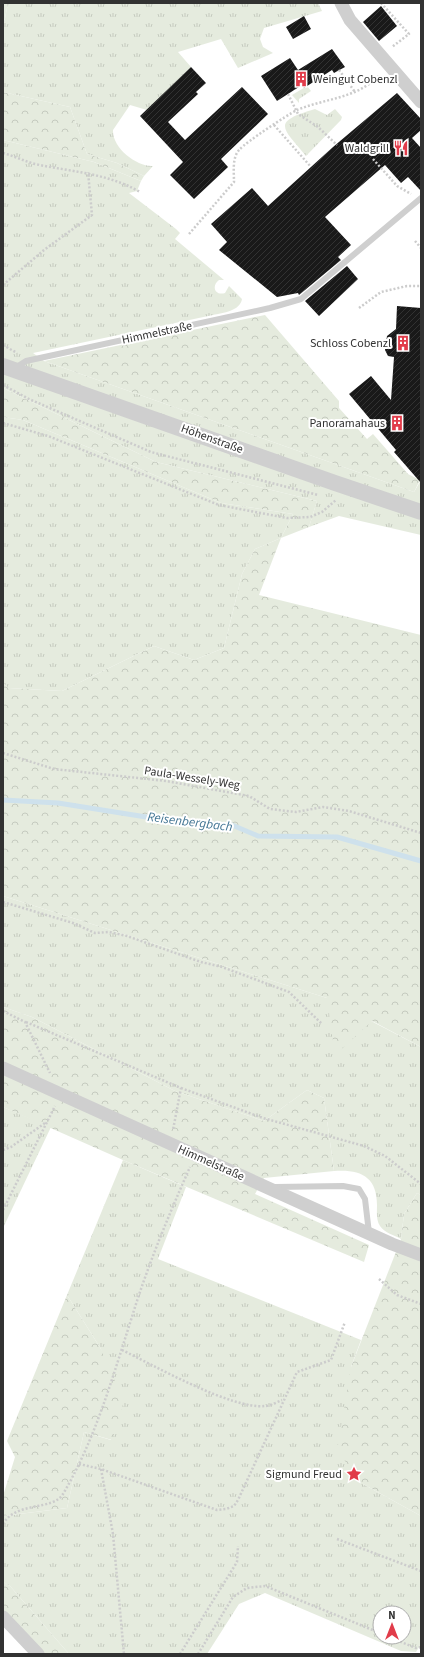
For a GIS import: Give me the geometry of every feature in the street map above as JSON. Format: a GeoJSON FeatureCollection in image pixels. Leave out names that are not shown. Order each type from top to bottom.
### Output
{"type":"FeatureCollection","features":[{"type":"Feature","properties":{"kind":"street"},"geometry":{"type":"LineString","coordinates":[[341,3],[350,20],[421,102]]}},
{"type":"Feature","properties":{"kind":"street","name":"Höhenstraße"},"geometry":{"type":"LineString","coordinates":[[13,364],[335,483],[421,512]]}},
{"type":"Feature","properties":{"kind":"street","name":"Himmelstraße"},"geometry":{"type":"LineString","coordinates":[[3,1068],[194,1156],[421,1255]]}},
{"type":"Feature","properties":{"kind":"street"},"geometry":{"type":"LineString","coordinates":[[3,1617],[38,1654]]}},
{"type":"Feature","properties":{"kind":"lane","name":"Himmelstraße"},"geometry":{"type":"LineString","coordinates":[[13,364],[270,308],[301,299],[419,200]]}},
{"type":"Feature","properties":{"kind":"lane"},"geometry":{"type":"LineString","coordinates":[[268,1188],[343,1186],[359,1189],[365,1199],[369,1233]]}},
{"type":"Feature","properties":{"kind":"path"},"geometry":{"type":"LineString","coordinates":[[379,55],[409,34],[381,3]]}},
{"type":"Feature","properties":{"kind":"path"},"geometry":{"type":"LineString","coordinates":[[189,234],[234,182],[234,162],[239,150],[296,111],[356,92],[369,85],[389,66]]}},
{"type":"Feature","properties":{"kind":"path"},"geometry":{"type":"LineString","coordinates":[[339,70],[356,92]]}},
{"type":"Feature","properties":{"kind":"path"},"geometry":{"type":"LineString","coordinates":[[288,94],[296,111],[302,119],[318,127],[337,145]]}},
{"type":"Feature","properties":{"kind":"path"},"geometry":{"type":"LineString","coordinates":[[274,125],[311,167]]}},
{"type":"Feature","properties":{"kind":"path"},"geometry":{"type":"LineString","coordinates":[[3,153],[34,164],[88,172],[116,179],[140,192]]}},
{"type":"Feature","properties":{"kind":"path"},"geometry":{"type":"LineString","coordinates":[[374,159],[397,186],[410,192],[419,200]]}},
{"type":"Feature","properties":{"kind":"path"},"geometry":{"type":"LineString","coordinates":[[3,285],[44,250],[92,215],[88,172]]}},
{"type":"Feature","properties":{"kind":"path"},"geometry":{"type":"LineString","coordinates":[[415,241],[421,248]]}},
{"type":"Feature","properties":{"kind":"path"},"geometry":{"type":"LineString","coordinates":[[359,308],[381,292],[407,286],[421,286]]}},
{"type":"Feature","properties":{"kind":"path"},"geometry":{"type":"LineString","coordinates":[[3,345],[13,364]]}},
{"type":"Feature","properties":{"kind":"path"},"geometry":{"type":"LineString","coordinates":[[3,385],[29,399],[151,452],[321,496]]}},
{"type":"Feature","properties":{"kind":"path"},"geometry":{"type":"LineString","coordinates":[[3,423],[48,436],[219,505],[287,518],[310,517],[322,512],[336,500],[328,498]]}},
{"type":"Feature","properties":{"kind":"path","name":"Paula-Wessely-Weg"},"geometry":{"type":"LineString","coordinates":[[3,753],[54,769],[166,781],[249,796],[270,809],[296,812],[323,807],[349,811],[421,833]]}},
{"type":"Feature","properties":{"kind":"path"},"geometry":{"type":"LineString","coordinates":[[3,902],[73,923],[95,933],[109,932],[127,936],[201,962],[222,967],[289,992],[322,1024]]}},
{"type":"Feature","properties":{"kind":"path"},"geometry":{"type":"LineString","coordinates":[[3,1011],[25,1022],[181,1088],[263,1118],[364,1146],[384,1156],[421,1184]]}},
{"type":"Feature","properties":{"kind":"path"},"geometry":{"type":"LineString","coordinates":[[3,1210],[46,1122],[61,1095],[25,1022]]}},
{"type":"Feature","properties":{"kind":"path"},"geometry":{"type":"LineString","coordinates":[[171,1145],[181,1088]]}},
{"type":"Feature","properties":{"kind":"path"},"geometry":{"type":"LineString","coordinates":[[3,1150],[11,1147],[46,1122]]}},
{"type":"Feature","properties":{"kind":"path"},"geometry":{"type":"LineString","coordinates":[[3,1524],[5,1520],[19,1510],[48,1503],[62,1496],[79,1464],[89,1442],[122,1350],[130,1320],[154,1253],[194,1156]]}},
{"type":"Feature","properties":{"kind":"path"},"geometry":{"type":"LineString","coordinates":[[379,1279],[397,1295],[421,1304]]}},
{"type":"Feature","properties":{"kind":"path"},"geometry":{"type":"LineString","coordinates":[[79,1464],[101,1469],[217,1510],[226,1510],[234,1506],[254,1468],[282,1400],[297,1372],[331,1360],[345,1322]]}},
{"type":"Feature","properties":{"kind":"path"},"geometry":{"type":"LineString","coordinates":[[122,1350],[207,1391],[249,1405],[265,1406],[282,1400]]}},
{"type":"Feature","properties":{"kind":"path"},"geometry":{"type":"LineString","coordinates":[[101,1469],[113,1534],[124,1654]]}},
{"type":"Feature","properties":{"kind":"path"},"geometry":{"type":"LineString","coordinates":[[337,1539],[421,1571]]}},
{"type":"Feature","properties":{"kind":"path"},"geometry":{"type":"LineString","coordinates":[[180,1654],[237,1562],[238,1546]]}},
{"type":"Feature","properties":{"kind":"path"},"geometry":{"type":"LineString","coordinates":[[198,1654],[233,1597],[247,1588],[253,1587],[265,1586],[372,1630]]}},
{"type":"Feature","properties":{"kind":"path"},"geometry":{"type":"LineString","coordinates":[[409,1645],[416,1648],[421,1647]]}},
{"type":"Feature","properties":{"kind":"green space"},"geometry":{"type":"Polygon","coordinates":[[[3,3],[8,3],[3,28],[3,3]]]}},
{"type":"Feature","properties":{"kind":"green space"},"geometry":{"type":"Polygon","coordinates":[[[8,3],[318,3],[322,11],[264,28],[260,39],[263,47],[273,53],[238,68],[221,39],[178,52],[191,67],[147,110],[130,105],[113,130],[114,137],[121,150],[133,160],[153,166],[144,176],[117,163],[87,154],[70,107],[3,92],[3,28],[8,3]]]}},
{"type":"Feature","properties":{"kind":"green space"},"geometry":{"type":"Polygon","coordinates":[[[307,86],[311,91],[299,99],[299,103],[292,95],[307,86]]]}},
{"type":"Feature","properties":{"kind":"green space"},"geometry":{"type":"Polygon","coordinates":[[[3,92],[70,107],[87,154],[117,163],[144,176],[141,181],[94,162],[3,140],[3,92]]]}},
{"type":"Feature","properties":{"kind":"green space"},"geometry":{"type":"Polygon","coordinates":[[[315,109],[327,115],[335,109],[342,117],[341,120],[306,156],[291,138],[285,126],[286,122],[292,118],[315,109]]]}},
{"type":"Feature","properties":{"kind":"green space"},"geometry":{"type":"Polygon","coordinates":[[[3,140],[94,162],[141,181],[137,191],[129,193],[176,229],[180,233],[175,239],[224,280],[219,280],[215,285],[215,290],[217,292],[222,294],[225,293],[229,286],[242,299],[241,303],[235,309],[226,312],[33,353],[44,361],[414,492],[421,480],[421,535],[339,516],[309,527],[317,501],[156,462],[3,388],[3,140]]]}},
{"type":"Feature","properties":{"kind":"green space"},"geometry":{"type":"Polygon","coordinates":[[[265,315],[339,401],[339,408],[367,439],[373,434],[408,474],[420,480],[414,492],[44,361],[265,315]]]}},
{"type":"Feature","properties":{"kind":"green space"},"geometry":{"type":"Polygon","coordinates":[[[3,388],[156,462],[317,501],[309,527],[281,538],[293,514],[221,503],[23,420],[3,417],[3,388]]]}},
{"type":"Feature","properties":{"kind":"green space"},"geometry":{"type":"Polygon","coordinates":[[[3,417],[23,420],[221,503],[293,514],[281,538],[255,549],[242,574],[224,648],[194,660],[154,646],[62,691],[8,688],[3,683],[3,417]]]}},
{"type":"Feature","properties":{"kind":"green space"},"geometry":{"type":"Polygon","coordinates":[[[281,538],[259,595],[421,635],[421,1047],[372,1021],[335,1055],[327,998],[3,896],[3,683],[9,688],[62,691],[154,646],[194,660],[224,648],[242,574],[255,549],[281,538]]]}},
{"type":"Feature","properties":{"kind":"green space"},"geometry":{"type":"Polygon","coordinates":[[[3,896],[327,998],[421,1047],[421,1195],[417,1193],[404,1214],[401,1239],[390,1234],[380,1226],[377,1216],[376,1195],[371,1181],[359,1173],[334,1171],[324,1098],[307,1090],[264,1121],[175,1091],[32,1017],[3,1007],[3,896]]]}},
{"type":"Feature","properties":{"kind":"green space"},"geometry":{"type":"Polygon","coordinates":[[[3,1007],[32,1017],[175,1091],[264,1121],[307,1090],[324,1098],[334,1171],[264,1178],[255,1194],[369,1245],[364,1262],[123,1160],[3,1107],[3,1007]]]}},
{"type":"Feature","properties":{"kind":"green space"},"geometry":{"type":"Polygon","coordinates":[[[3,1107],[51,1127],[3,1228],[3,1107]]]}},
{"type":"Feature","properties":{"kind":"green space"},"geometry":{"type":"Polygon","coordinates":[[[123,1160],[186,1187],[158,1259],[361,1340],[351,1367],[363,1484],[421,1516],[421,1644],[416,1652],[401,1651],[387,1645],[412,1645],[412,1605],[372,1605],[372,1639],[265,1593],[239,1604],[207,1654],[69,1654],[10,1586],[3,1582],[3,1516],[67,1508],[84,1432],[111,1440],[101,1349],[67,1295],[123,1160]]]}},
{"type":"Feature","properties":{"kind":"green space"},"geometry":{"type":"Polygon","coordinates":[[[417,1193],[421,1195],[421,1516],[363,1484],[337,1451],[351,1367],[401,1239],[404,1214],[417,1193]]]}},
{"type":"Feature","properties":{"kind":"green space"},"geometry":{"type":"Polygon","coordinates":[[[67,1295],[101,1349],[124,1401],[112,1440],[84,1432],[67,1508],[3,1516],[3,1496],[15,1457],[7,1441],[67,1295]]]}},
{"type":"Feature","properties":{"kind":"green space"},"geometry":{"type":"Polygon","coordinates":[[[3,1582],[10,1586],[69,1654],[31,1654],[3,1626],[3,1582]]]}},
{"type":"Feature","properties":{"kind":"building"},"geometry":{"type":"Polygon","coordinates":[[[381,6],[397,26],[379,41],[363,22],[381,6]]]}},
{"type":"Feature","properties":{"kind":"building"},"geometry":{"type":"Polygon","coordinates":[[[304,16],[311,29],[293,39],[286,27],[304,16]]]}},
{"type":"Feature","properties":{"kind":"building","name":"Weingut Cobenzl"},"geometry":{"type":"Polygon","coordinates":[[[332,49],[345,67],[334,73],[332,70],[304,88],[302,85],[277,101],[261,76],[290,58],[298,70],[332,49]]]}},
{"type":"Feature","properties":{"kind":"building"},"geometry":{"type":"Polygon","coordinates":[[[191,67],[206,83],[196,92],[198,94],[168,122],[185,140],[242,87],[268,114],[221,159],[228,167],[194,199],[170,175],[183,162],[140,116],[191,67]]]}},
{"type":"Feature","properties":{"kind":"building"},"geometry":{"type":"Polygon","coordinates":[[[397,93],[421,119],[421,130],[412,138],[421,148],[421,191],[408,177],[401,183],[385,165],[325,217],[351,245],[338,257],[341,260],[299,295],[298,293],[277,297],[219,250],[227,242],[211,224],[252,188],[268,206],[333,147],[397,93]]]}},
{"type":"Feature","properties":{"kind":"building"},"geometry":{"type":"Polygon","coordinates":[[[347,266],[358,279],[319,316],[305,301],[347,266]]]}},
{"type":"Feature","properties":{"kind":"building"},"geometry":{"type":"Polygon","coordinates":[[[397,306],[421,308],[421,483],[394,452],[396,450],[349,394],[371,376],[391,400],[394,357],[388,356],[385,350],[387,336],[396,329],[397,306]]]}},
{"type":"Feature","properties":{"kind":"waterway","name":"Reisenbergbach"},"geometry":{"type":"LineString","coordinates":[[3,800],[58,803],[184,823],[232,825],[258,836],[337,837],[421,861]]}},
{"type":"Feature","properties":{"kind":"place","name":"Weingut Cobenzl"},"geometry":{"type":"Point","coordinates":[301,79]}},
{"type":"Feature","properties":{"kind":"place","name":"Waldgrill"},"geometry":{"type":"Point","coordinates":[401,148]}},
{"type":"Feature","properties":{"kind":"place","name":"Schloss Cobenzl"},"geometry":{"type":"Point","coordinates":[403,343]}},
{"type":"Feature","properties":{"kind":"place","name":"Panoramahaus"},"geometry":{"type":"Point","coordinates":[397,423]}},
{"type":"Feature","properties":{"kind":"place","name":"Sigmund Freud"},"geometry":{"type":"Point","coordinates":[354,1474]}}]}
